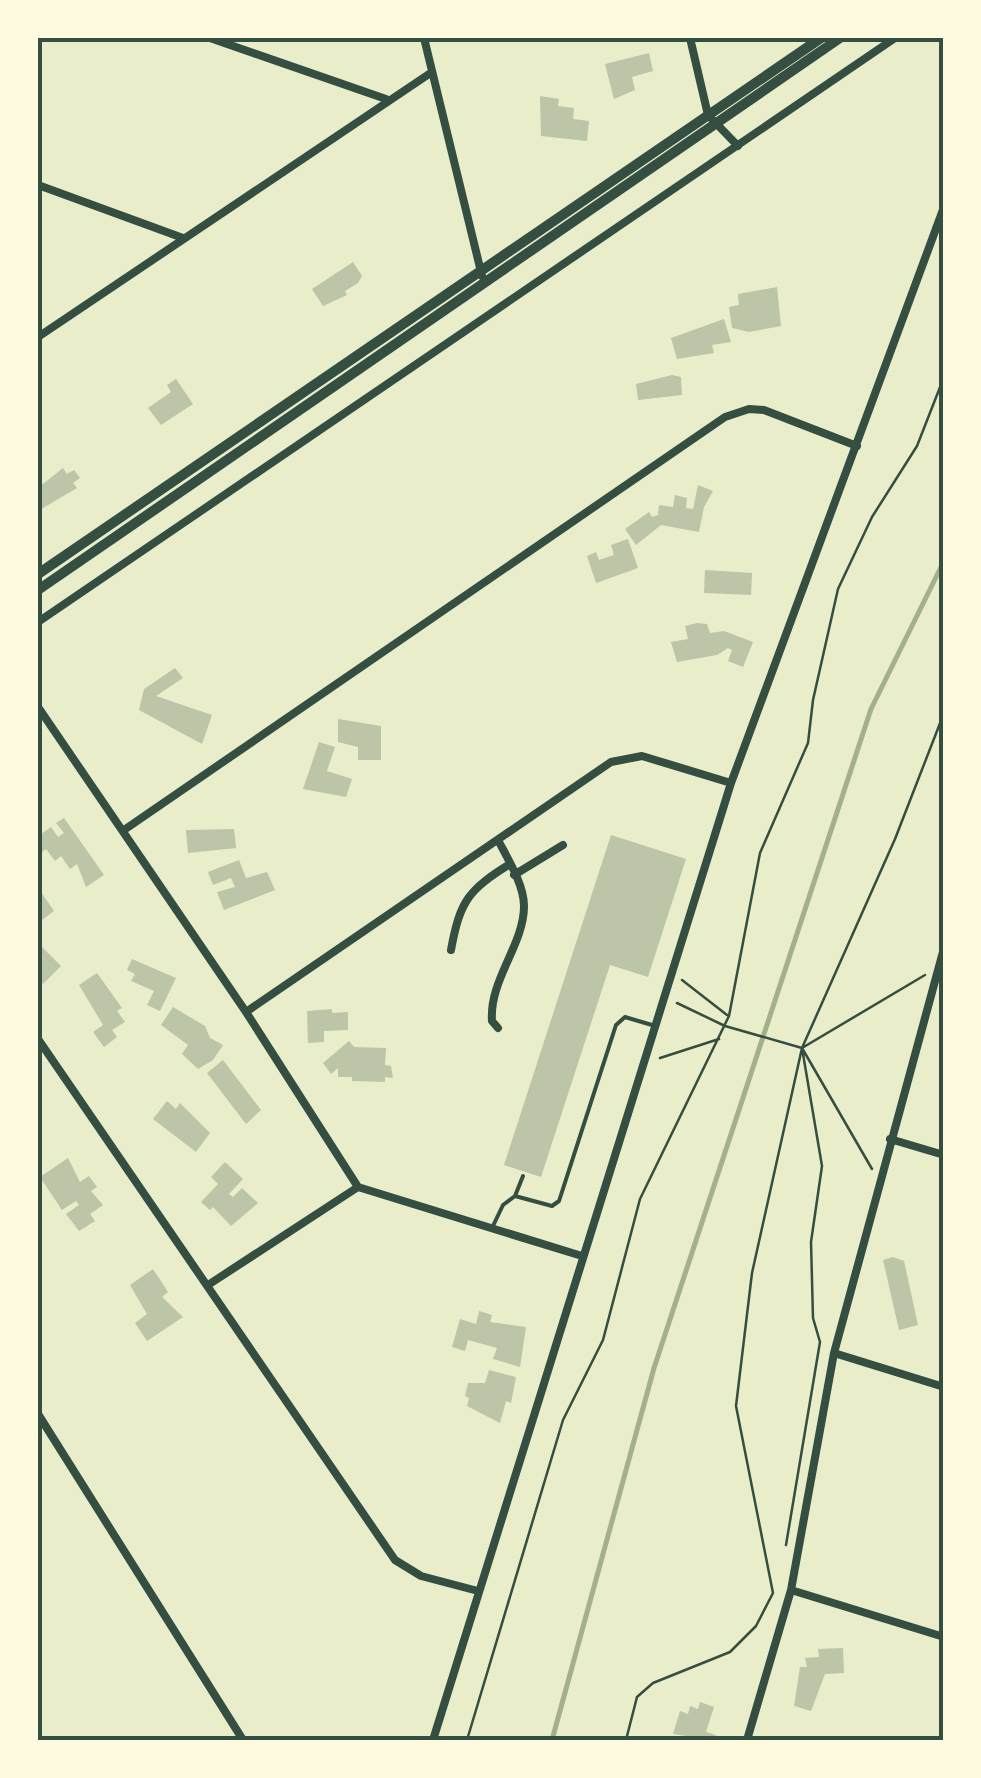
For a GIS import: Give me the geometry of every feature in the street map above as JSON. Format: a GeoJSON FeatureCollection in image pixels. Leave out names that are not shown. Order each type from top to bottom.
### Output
{"type":"FeatureCollection","features":[{"type":"Feature","properties":{"kind":"street"},"geometry":{"type":"LineString","coordinates":[[210,38],[386,100]]}},
{"type":"Feature","properties":{"kind":"street"},"geometry":{"type":"LineString","coordinates":[[424,38],[483,277]]}},
{"type":"Feature","properties":{"kind":"street"},"geometry":{"type":"LineString","coordinates":[[690,38],[712,119],[738,146]]}},
{"type":"Feature","properties":{"kind":"street"},"geometry":{"type":"LineString","coordinates":[[38,590],[712,119],[821,38]]}},
{"type":"Feature","properties":{"kind":"street"},"geometry":{"type":"LineString","coordinates":[[712,119],[840,38]]}},
{"type":"Feature","properties":{"kind":"street"},"geometry":{"type":"LineString","coordinates":[[38,622],[895,38]]}},
{"type":"Feature","properties":{"kind":"street"},"geometry":{"type":"LineString","coordinates":[[38,337],[432,72]]}},
{"type":"Feature","properties":{"kind":"street"},"geometry":{"type":"LineString","coordinates":[[38,185],[183,238]]}},
{"type":"Feature","properties":{"kind":"street"},"geometry":{"type":"LineString","coordinates":[[433,1740],[652,1025],[731,784],[944,207]]}},
{"type":"Feature","properties":{"kind":"street"},"geometry":{"type":"LineString","coordinates":[[38,574],[483,277]]}},
{"type":"Feature","properties":{"kind":"street"},"geometry":{"type":"LineString","coordinates":[[124,830],[725,417],[749,409],[764,410],[856,446]]}},
{"type":"Feature","properties":{"kind":"street"},"geometry":{"type":"LineString","coordinates":[[38,707],[246,1012],[358,1187],[582,1256]]}},
{"type":"Feature","properties":{"kind":"street"},"geometry":{"type":"LineString","coordinates":[[246,1012],[610,762],[631,756],[731,784]]}},
{"type":"Feature","properties":{"kind":"street"},"geometry":{"type":"LineString","coordinates":[[498,840],[525,909],[493,1000],[492,1020],[498,1028]]}},
{"type":"Feature","properties":{"kind":"street"},"geometry":{"type":"LineString","coordinates":[[514,875],[563,845]]}},
{"type":"Feature","properties":{"kind":"street"},"geometry":{"type":"LineString","coordinates":[[450,950],[467,896],[475,886],[510,864]]}},
{"type":"Feature","properties":{"kind":"street"},"geometry":{"type":"LineString","coordinates":[[747,1740],[791,1590],[834,1353],[935,969],[944,948]]}},
{"type":"Feature","properties":{"kind":"street"},"geometry":{"type":"LineString","coordinates":[[38,1039],[395,1560],[422,1576],[478,1590]]}},
{"type":"Feature","properties":{"kind":"street"},"geometry":{"type":"LineString","coordinates":[[890,1138],[944,1154]]}},
{"type":"Feature","properties":{"kind":"street"},"geometry":{"type":"LineString","coordinates":[[208,1286],[358,1187]]}},
{"type":"Feature","properties":{"kind":"street"},"geometry":{"type":"LineString","coordinates":[[834,1353],[944,1386]]}},
{"type":"Feature","properties":{"kind":"street"},"geometry":{"type":"LineString","coordinates":[[38,1414],[243,1740]]}},
{"type":"Feature","properties":{"kind":"street"},"geometry":{"type":"LineString","coordinates":[[791,1590],[944,1636]]}},
{"type":"Feature","properties":{"kind":"lane"},"geometry":{"type":"LineString","coordinates":[[515,1196],[552,1206],[560,1201],[616,1026],[625,1018],[652,1025]]}},
{"type":"Feature","properties":{"kind":"lane"},"geometry":{"type":"LineString","coordinates":[[492,1228],[503,1204],[515,1196],[523,1176]]}},
{"type":"Feature","properties":{"kind":"path"},"geometry":{"type":"LineString","coordinates":[[467,1740],[563,1420],[603,1340],[640,1199],[729,1016],[760,853],[808,742],[813,700],[838,589],[872,517],[917,446],[944,376]]}},
{"type":"Feature","properties":{"kind":"path"},"geometry":{"type":"LineString","coordinates":[[773,1593],[736,1406],[752,1274],[802,1048],[894,839],[944,713]]}},
{"type":"Feature","properties":{"kind":"path"},"geometry":{"type":"LineString","coordinates":[[662,996],[725,1026],[802,1048],[935,969]]}},
{"type":"Feature","properties":{"kind":"path"},"geometry":{"type":"LineString","coordinates":[[670,971],[729,1016]]}},
{"type":"Feature","properties":{"kind":"path"},"geometry":{"type":"LineString","coordinates":[[640,1064],[720,1038]]}},
{"type":"Feature","properties":{"kind":"path"},"geometry":{"type":"LineString","coordinates":[[802,1048],[879,1181]]}},
{"type":"Feature","properties":{"kind":"path"},"geometry":{"type":"LineString","coordinates":[[785,1551],[820,1342],[814,1318],[810,1242],[822,1166],[802,1048]]}},
{"type":"Feature","properties":{"kind":"path"},"geometry":{"type":"LineString","coordinates":[[626,1740],[637,1696],[653,1683],[730,1652],[756,1626],[780,1584]]}},
{"type":"Feature","properties":{"kind":"building"},"geometry":{"type":"Polygon","coordinates":[[[649,53],[653,71],[632,77],[635,90],[614,99],[605,64],[649,53]]]}},
{"type":"Feature","properties":{"kind":"building"},"geometry":{"type":"Polygon","coordinates":[[[540,96],[559,99],[558,106],[574,108],[573,119],[589,121],[587,141],[541,136],[540,96]]]}},
{"type":"Feature","properties":{"kind":"building"},"geometry":{"type":"Polygon","coordinates":[[[353,262],[362,276],[358,283],[345,291],[347,295],[323,306],[312,289],[353,262]]]}},
{"type":"Feature","properties":{"kind":"building"},"geometry":{"type":"Polygon","coordinates":[[[777,287],[781,326],[749,332],[732,328],[729,307],[739,305],[738,294],[777,287]]]}},
{"type":"Feature","properties":{"kind":"building"},"geometry":{"type":"Polygon","coordinates":[[[724,319],[731,342],[712,345],[714,353],[677,359],[671,338],[724,319]]]}},
{"type":"Feature","properties":{"kind":"building"},"geometry":{"type":"Polygon","coordinates":[[[672,375],[681,377],[682,395],[638,400],[636,384],[672,375]]]}},
{"type":"Feature","properties":{"kind":"building"},"geometry":{"type":"Polygon","coordinates":[[[176,379],[193,404],[161,425],[148,408],[171,392],[167,385],[176,379]]]}},
{"type":"Feature","properties":{"kind":"building"},"geometry":{"type":"Polygon","coordinates":[[[63,468],[67,474],[74,470],[80,478],[73,483],[77,488],[38,511],[38,488],[63,468]]]}},
{"type":"Feature","properties":{"kind":"building"},"geometry":{"type":"Polygon","coordinates":[[[698,485],[713,491],[704,507],[699,532],[661,525],[636,545],[625,529],[649,512],[652,517],[658,515],[659,505],[673,507],[675,495],[687,498],[686,508],[693,509],[698,485]]]}},
{"type":"Feature","properties":{"kind":"building"},"geometry":{"type":"Polygon","coordinates":[[[628,539],[638,568],[596,583],[587,556],[596,552],[599,560],[614,555],[611,545],[628,539]]]}},
{"type":"Feature","properties":{"kind":"building"},"geometry":{"type":"Polygon","coordinates":[[[705,570],[752,573],[751,595],[704,593],[705,570]]]}},
{"type":"Feature","properties":{"kind":"building"},"geometry":{"type":"Polygon","coordinates":[[[707,624],[710,633],[724,631],[753,642],[743,667],[728,661],[732,650],[728,648],[717,655],[677,662],[671,642],[688,639],[685,626],[707,624]]]}},
{"type":"Feature","properties":{"kind":"building"},"geometry":{"type":"Polygon","coordinates":[[[175,668],[183,678],[156,696],[212,715],[202,744],[139,710],[144,689],[175,668]]]}},
{"type":"Feature","properties":{"kind":"building"},"geometry":{"type":"Polygon","coordinates":[[[338,719],[381,726],[381,760],[358,760],[358,747],[338,742],[338,719]]]}},
{"type":"Feature","properties":{"kind":"building"},"geometry":{"type":"Polygon","coordinates":[[[319,742],[335,747],[327,771],[352,779],[346,797],[303,789],[319,742]]]}},
{"type":"Feature","properties":{"kind":"building"},"geometry":{"type":"Polygon","coordinates":[[[64,818],[104,875],[86,887],[77,864],[70,869],[61,856],[55,861],[46,849],[38,855],[38,836],[51,827],[58,837],[64,833],[56,823],[64,818]]]}},
{"type":"Feature","properties":{"kind":"building"},"geometry":{"type":"Polygon","coordinates":[[[234,829],[236,848],[188,853],[186,830],[234,829]]]}},
{"type":"Feature","properties":{"kind":"building"},"geometry":{"type":"Polygon","coordinates":[[[611,835],[686,859],[648,977],[610,965],[541,1177],[504,1165],[611,835]]]}},
{"type":"Feature","properties":{"kind":"building"},"geometry":{"type":"Polygon","coordinates":[[[239,860],[246,878],[267,872],[275,890],[224,910],[217,892],[235,887],[231,878],[213,885],[208,872],[239,860]]]}},
{"type":"Feature","properties":{"kind":"building"},"geometry":{"type":"Polygon","coordinates":[[[38,888],[54,911],[38,923],[38,888]]]}},
{"type":"Feature","properties":{"kind":"building"},"geometry":{"type":"Polygon","coordinates":[[[38,943],[61,966],[43,984],[38,977],[38,943]]]}},
{"type":"Feature","properties":{"kind":"building"},"geometry":{"type":"Polygon","coordinates":[[[132,959],[176,978],[160,1011],[147,1005],[154,991],[131,981],[135,974],[127,970],[132,959]]]}},
{"type":"Feature","properties":{"kind":"building"},"geometry":{"type":"Polygon","coordinates":[[[97,973],[122,1008],[117,1011],[125,1022],[112,1030],[117,1037],[104,1047],[93,1032],[103,1025],[79,985],[97,973]]]}},
{"type":"Feature","properties":{"kind":"building"},"geometry":{"type":"Polygon","coordinates":[[[173,1007],[205,1026],[210,1038],[223,1045],[213,1060],[198,1069],[182,1054],[188,1045],[161,1025],[173,1007]]]}},
{"type":"Feature","properties":{"kind":"building"},"geometry":{"type":"Polygon","coordinates":[[[332,1009],[332,1013],[348,1012],[348,1030],[324,1031],[324,1042],[308,1043],[307,1011],[332,1009]]]}},
{"type":"Feature","properties":{"kind":"building"},"geometry":{"type":"Polygon","coordinates":[[[349,1041],[354,1047],[386,1048],[385,1065],[391,1066],[393,1078],[385,1077],[385,1082],[352,1081],[352,1077],[338,1077],[338,1068],[331,1074],[323,1063],[349,1041]]]}},
{"type":"Feature","properties":{"kind":"building"},"geometry":{"type":"Polygon","coordinates":[[[223,1060],[261,1110],[246,1124],[207,1073],[223,1060]]]}},
{"type":"Feature","properties":{"kind":"building"},"geometry":{"type":"Polygon","coordinates":[[[167,1101],[176,1109],[180,1103],[210,1133],[196,1152],[153,1119],[167,1101]]]}},
{"type":"Feature","properties":{"kind":"building"},"geometry":{"type":"Polygon","coordinates":[[[68,1158],[80,1182],[89,1176],[97,1187],[91,1191],[103,1205],[90,1214],[95,1221],[79,1231],[66,1214],[79,1205],[76,1201],[62,1210],[40,1177],[68,1158]]]}},
{"type":"Feature","properties":{"kind":"building"},"geometry":{"type":"Polygon","coordinates":[[[225,1162],[243,1179],[229,1194],[233,1197],[242,1188],[258,1203],[231,1226],[213,1207],[210,1210],[201,1202],[218,1184],[211,1177],[225,1162]]]}},
{"type":"Feature","properties":{"kind":"building"},"geometry":{"type":"Polygon","coordinates":[[[893,1257],[904,1261],[918,1325],[899,1330],[883,1260],[893,1257]]]}},
{"type":"Feature","properties":{"kind":"building"},"geometry":{"type":"Polygon","coordinates":[[[153,1269],[168,1292],[162,1297],[183,1317],[147,1341],[135,1323],[147,1314],[130,1285],[153,1269]]]}},
{"type":"Feature","properties":{"kind":"building"},"geometry":{"type":"Polygon","coordinates":[[[479,1311],[492,1315],[490,1322],[526,1327],[520,1367],[493,1359],[497,1348],[468,1340],[465,1351],[452,1347],[460,1319],[476,1324],[479,1311]]]}},
{"type":"Feature","properties":{"kind":"building"},"geometry":{"type":"Polygon","coordinates":[[[489,1370],[516,1377],[511,1403],[506,1401],[500,1423],[467,1406],[468,1383],[485,1383],[489,1370]]]}},
{"type":"Feature","properties":{"kind":"building"},"geometry":{"type":"Polygon","coordinates":[[[843,1648],[844,1673],[825,1674],[811,1711],[794,1706],[800,1667],[807,1667],[805,1658],[819,1657],[818,1649],[843,1648]]]}},
{"type":"Feature","properties":{"kind":"building"},"geometry":{"type":"Polygon","coordinates":[[[700,1702],[714,1707],[706,1732],[716,1735],[714,1740],[673,1734],[680,1711],[688,1714],[690,1706],[698,1709],[700,1702]]]}},
{"type":"Feature","properties":{"kind":"waterway"},"geometry":{"type":"LineString","coordinates":[[552,1740],[654,1368],[871,709],[944,561]]}}]}
